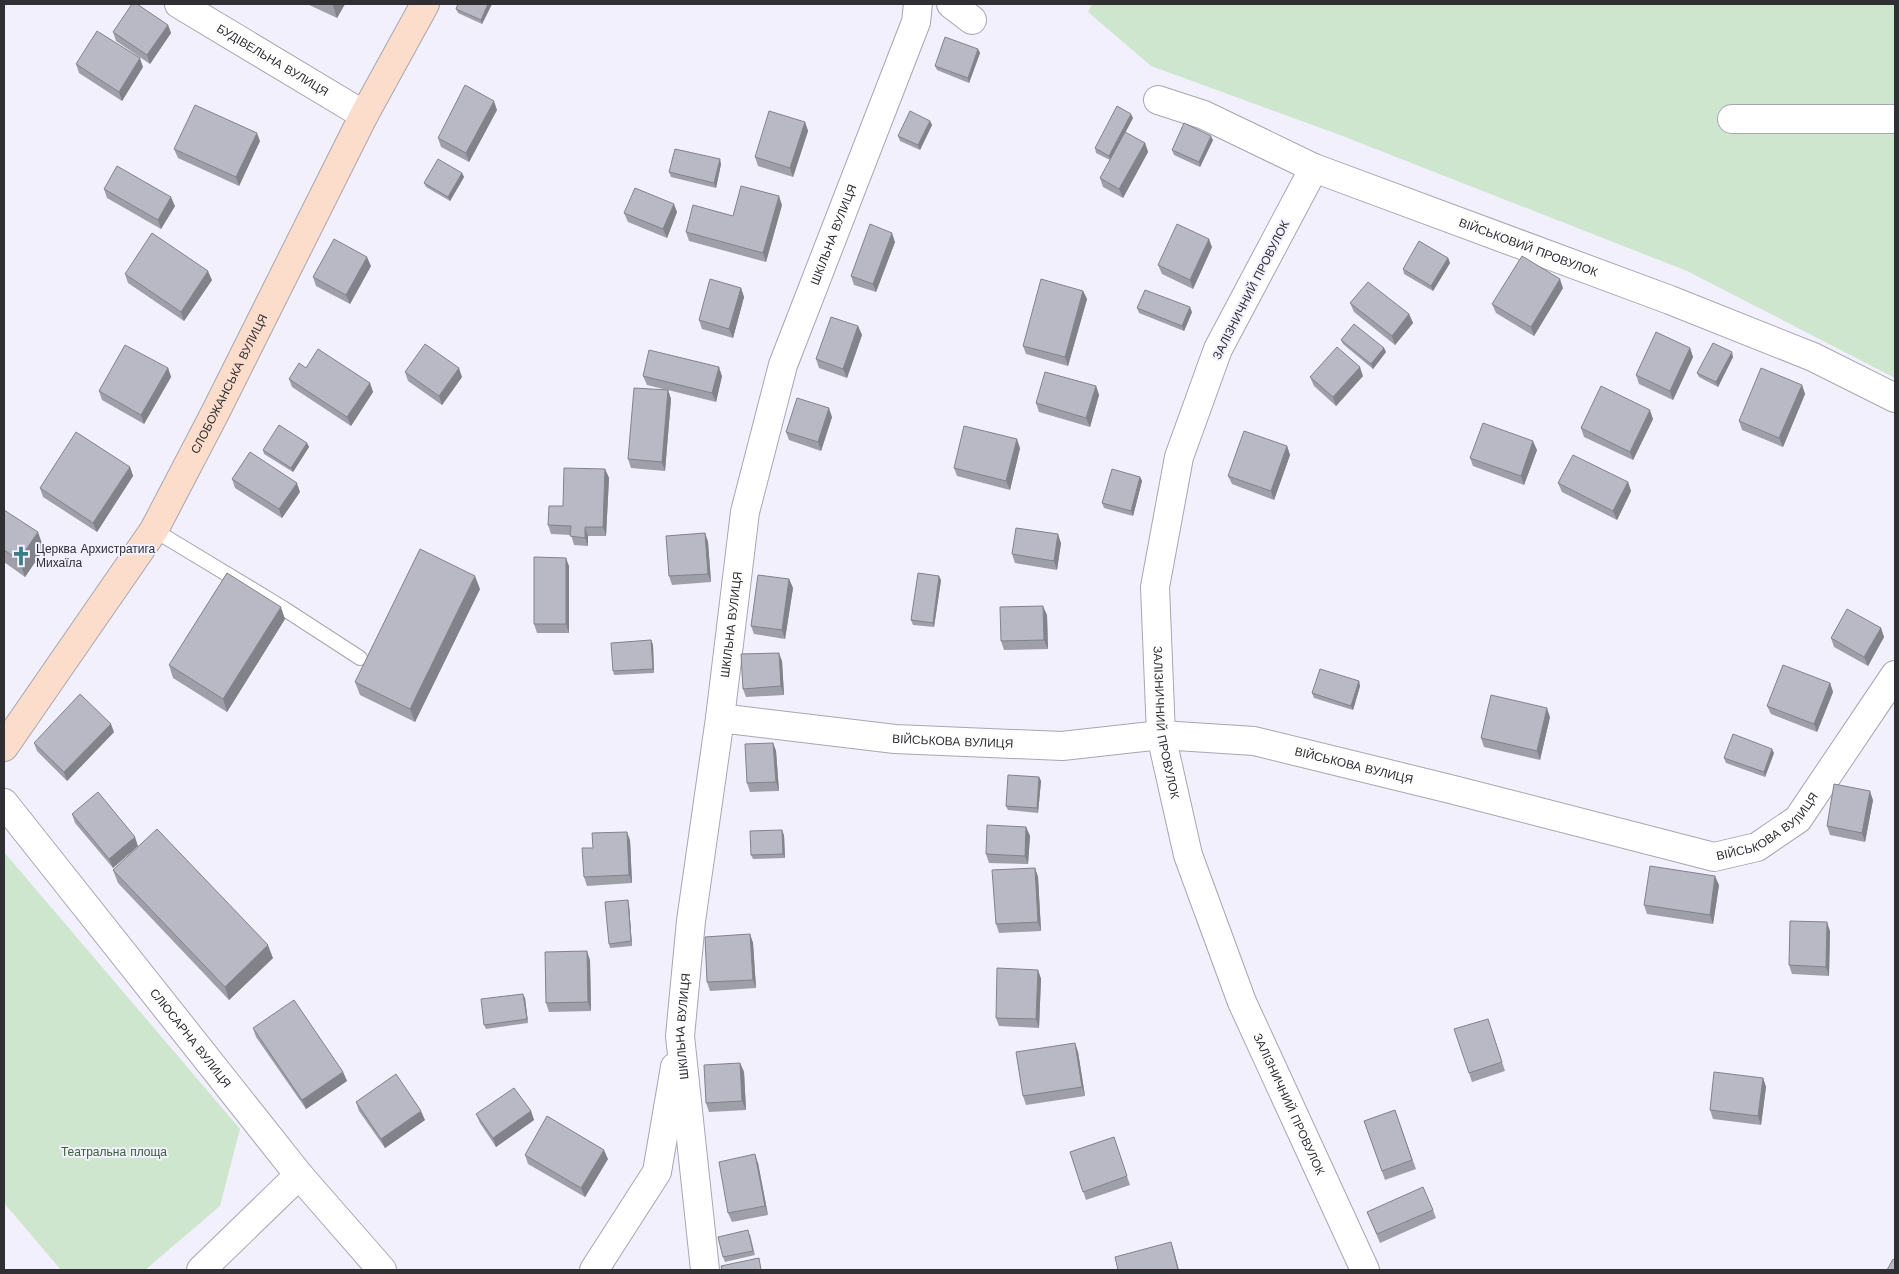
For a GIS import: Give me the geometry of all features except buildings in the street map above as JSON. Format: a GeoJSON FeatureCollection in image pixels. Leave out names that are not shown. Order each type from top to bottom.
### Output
{"type":"FeatureCollection","features":[{"type":"Feature","properties":{"kind":"street","name":"БУДІВЕЛЬНА ВУЛИЦЯ"},"geometry":{"type":"LineString","coordinates":[[179,4],[364,116]]}},
{"type":"Feature","properties":{"kind":"street","name":"СЛОБОЖАНСЬКА ВУЛИЦЯ"},"geometry":{"type":"LineString","coordinates":[[4,747],[154,530],[364,116],[425,4]]}},
{"type":"Feature","properties":{"kind":"street","name":"ШКІЛЬНА ВУЛИЦЯ"},"geometry":{"type":"LineString","coordinates":[[705,1270],[680,1036],[691,921],[720,718],[745,512],[783,365],[916,22],[918,4]]}},
{"type":"Feature","properties":{"kind":"street","name":"ВІЙСЬКОВИЙ ПРОВУЛОК"},"geometry":{"type":"LineString","coordinates":[[1158,100],[1204,116],[1314,168],[1697,310],[1813,357],[1895,398]]}},
{"type":"Feature","properties":{"kind":"street"},"geometry":{"type":"LineString","coordinates":[[1732,119],[1895,119]]}},
{"type":"Feature","properties":{"kind":"street","name":"ЗАЛІЗНИЧНИЙ ПРОВУЛОК"},"geometry":{"type":"LineString","coordinates":[[1314,168],[1218,349],[1179,457],[1155,587],[1161,735],[1188,855],[1242,1002],[1365,1270]]}},
{"type":"Feature","properties":{"kind":"street","name":"ВІЙСЬКОВА ВУЛИЦЯ"},"geometry":{"type":"LineString","coordinates":[[720,718],[896,739],[1062,746],[1161,735],[1254,741],[1441,787],[1714,858],[1757,847],[1798,819],[1895,674]]}},
{"type":"Feature","properties":{"kind":"street","name":"СЛЮСАРНА ВУЛИЦЯ"},"geometry":{"type":"LineString","coordinates":[[4,803],[299,1175],[382,1270]]}},
{"type":"Feature","properties":{"kind":"street"},"geometry":{"type":"LineString","coordinates":[[594,1270],[657,1172],[680,1036]]}},
{"type":"Feature","properties":{"kind":"street"},"geometry":{"type":"LineString","coordinates":[[201,1270],[299,1175]]}},
{"type":"Feature","properties":{"kind":"lane"},"geometry":{"type":"LineString","coordinates":[[154,530],[283,608],[360,658]]}},
{"type":"Feature","properties":{"kind":"green space"},"geometry":{"type":"Polygon","coordinates":[[[1092,4],[1895,4],[1895,378],[1687,271],[1340,135],[1151,66],[1088,12],[1092,4]]]}},
{"type":"Feature","properties":{"kind":"green space","name":"Театральна площа"},"geometry":{"type":"Polygon","coordinates":[[[4,852],[240,1129],[220,1206],[145,1270],[61,1270],[4,1203],[4,852]]]}},
{"type":"Feature","properties":{"kind":"place","name":"Церква Архистратига Михаїла"},"geometry":{"type":"Point","coordinates":[21,556]}}]}
